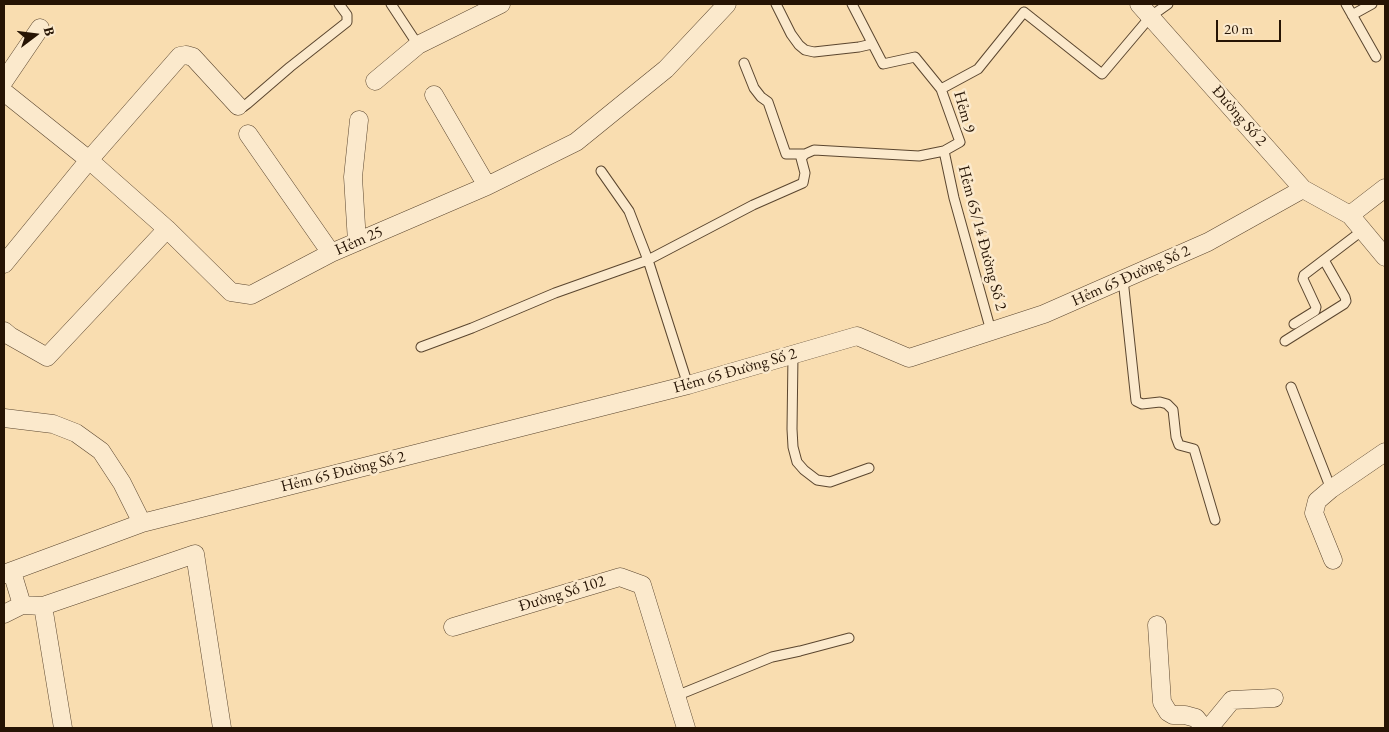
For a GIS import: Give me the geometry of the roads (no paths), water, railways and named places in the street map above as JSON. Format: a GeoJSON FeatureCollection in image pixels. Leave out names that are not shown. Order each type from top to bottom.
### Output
{"type":"FeatureCollection","features":[{"type":"Feature","properties":{"kind":"street"},"geometry":{"type":"LineString","coordinates":[[375,81],[418,45],[498,4]]}},
{"type":"Feature","properties":{"kind":"street","name":"Hẻm 25"},"geometry":{"type":"LineString","coordinates":[[6,99],[89,160],[167,229],[231,292],[251,295],[331,253],[487,186],[576,142],[666,69],[727,4]]}},
{"type":"Feature","properties":{"kind":"street","name":"Đường Số 2"},"geometry":{"type":"LineString","coordinates":[[1139,4],[1303,189],[1350,215],[1385,258]]}},
{"type":"Feature","properties":{"kind":"street"},"geometry":{"type":"LineString","coordinates":[[4,81],[40,28]]}},
{"type":"Feature","properties":{"kind":"street"},"geometry":{"type":"LineString","coordinates":[[4,264],[89,160],[180,56],[193,57],[238,106]]}},
{"type":"Feature","properties":{"kind":"street"},"geometry":{"type":"LineString","coordinates":[[434,95],[487,186]]}},
{"type":"Feature","properties":{"kind":"street"},"geometry":{"type":"LineString","coordinates":[[357,242],[353,176],[359,120]]}},
{"type":"Feature","properties":{"kind":"street"},"geometry":{"type":"LineString","coordinates":[[248,134],[331,253]]}},
{"type":"Feature","properties":{"kind":"street"},"geometry":{"type":"LineString","coordinates":[[1350,215],[1385,188]]}},
{"type":"Feature","properties":{"kind":"street","name":"Hẻm 65 Đường Số 2"},"geometry":{"type":"LineString","coordinates":[[8,573],[142,523],[688,385],[857,336],[909,358],[1044,314],[1208,242],[1303,189]]}},
{"type":"Feature","properties":{"kind":"street"},"geometry":{"type":"LineString","coordinates":[[4,331],[47,357],[167,229]]}},
{"type":"Feature","properties":{"kind":"street"},"geometry":{"type":"LineString","coordinates":[[4,418],[54,424],[76,433],[101,451],[122,483],[142,523]]}},
{"type":"Feature","properties":{"kind":"street"},"geometry":{"type":"LineString","coordinates":[[1333,560],[1314,513],[1317,501],[1330,489],[1385,452]]}},
{"type":"Feature","properties":{"kind":"street"},"geometry":{"type":"LineString","coordinates":[[4,614],[22,605],[42,606],[195,554],[222,728]]}},
{"type":"Feature","properties":{"kind":"street"},"geometry":{"type":"LineString","coordinates":[[8,573],[22,605]]}},
{"type":"Feature","properties":{"kind":"street","name":"Đường Số 102"},"geometry":{"type":"LineString","coordinates":[[453,627],[620,577],[642,585],[686,728]]}},
{"type":"Feature","properties":{"kind":"street"},"geometry":{"type":"LineString","coordinates":[[42,606],[63,728]]}},
{"type":"Feature","properties":{"kind":"street"},"geometry":{"type":"LineString","coordinates":[[1157,625],[1162,702],[1172,715],[1185,715],[1196,718],[1204,728]]}},
{"type":"Feature","properties":{"kind":"street"},"geometry":{"type":"LineString","coordinates":[[1209,728],[1232,700],[1274,698]]}},
{"type":"Feature","properties":{"kind":"lane"},"geometry":{"type":"LineString","coordinates":[[238,106],[243,107],[247,104],[347,22],[346,15],[339,4]]}},
{"type":"Feature","properties":{"kind":"lane"},"geometry":{"type":"LineString","coordinates":[[391,4],[418,45]]}},
{"type":"Feature","properties":{"kind":"lane"},"geometry":{"type":"LineString","coordinates":[[776,4],[798,45],[805,50],[814,52],[872,44],[852,4]]}},
{"type":"Feature","properties":{"kind":"lane"},"geometry":{"type":"LineString","coordinates":[[941,89],[978,69],[1024,12],[1102,74],[1151,16],[1168,4]]}},
{"type":"Feature","properties":{"kind":"lane"},"geometry":{"type":"LineString","coordinates":[[1346,4],[1376,57]]}},
{"type":"Feature","properties":{"kind":"lane"},"geometry":{"type":"LineString","coordinates":[[1352,15],[1372,4]]}},
{"type":"Feature","properties":{"kind":"lane","name":"Hẻm 9"},"geometry":{"type":"LineString","coordinates":[[872,44],[883,64],[915,57],[941,89],[960,142],[944,151]]}},
{"type":"Feature","properties":{"kind":"lane"},"geometry":{"type":"LineString","coordinates":[[744,63],[754,88],[768,102],[786,154],[806,154]]}},
{"type":"Feature","properties":{"kind":"lane"},"geometry":{"type":"LineString","coordinates":[[421,347],[555,293],[648,260],[752,205],[803,183],[805,174],[801,158],[814,150],[919,156],[944,151]]}},
{"type":"Feature","properties":{"kind":"lane","name":"Hẻm 65/14 Đường Số 2"},"geometry":{"type":"LineString","coordinates":[[944,151],[954,198],[991,332]]}},
{"type":"Feature","properties":{"kind":"lane"},"geometry":{"type":"LineString","coordinates":[[601,171],[629,211],[648,260],[688,385]]}},
{"type":"Feature","properties":{"kind":"lane"},"geometry":{"type":"LineString","coordinates":[[1294,324],[1315,311],[1315,303],[1303,279],[1304,275],[1363,230]]}},
{"type":"Feature","properties":{"kind":"lane"},"geometry":{"type":"LineString","coordinates":[[1285,341],[1346,301],[1324,260]]}},
{"type":"Feature","properties":{"kind":"lane"},"geometry":{"type":"LineString","coordinates":[[1123,279],[1136,401],[1142,404],[1160,402],[1167,404],[1172,410],[1179,445],[1194,449],[1215,520]]}},
{"type":"Feature","properties":{"kind":"lane"},"geometry":{"type":"LineString","coordinates":[[793,355],[793,447],[797,462],[817,480],[830,482],[869,468]]}},
{"type":"Feature","properties":{"kind":"lane"},"geometry":{"type":"LineString","coordinates":[[1291,387],[1330,489]]}},
{"type":"Feature","properties":{"kind":"lane"},"geometry":{"type":"LineString","coordinates":[[676,696],[772,657],[849,638]]}}]}
